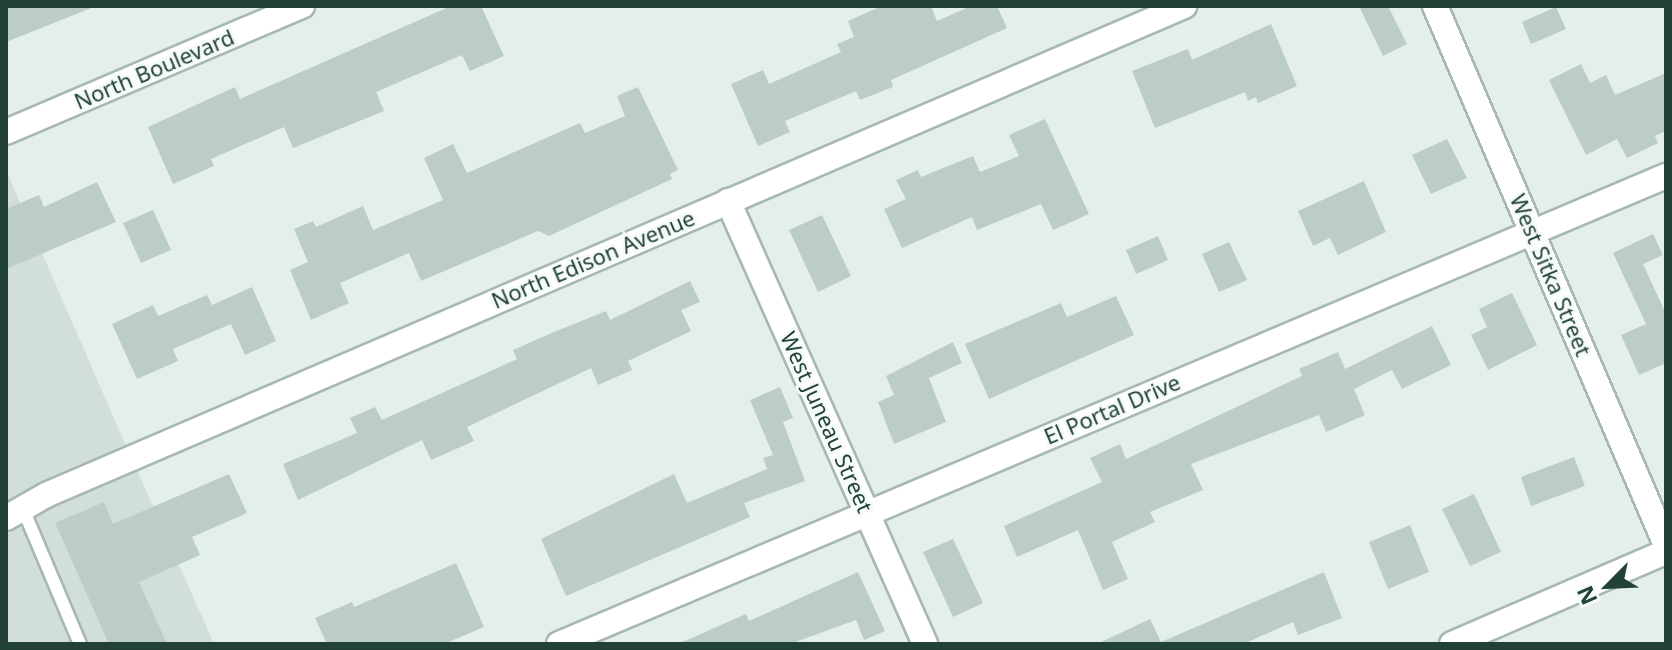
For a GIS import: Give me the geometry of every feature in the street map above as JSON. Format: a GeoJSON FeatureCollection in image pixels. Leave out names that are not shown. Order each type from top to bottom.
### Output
{"type":"FeatureCollection","features":[{"type":"Feature","properties":{"kind":"street","name":"North Boulevard"},"geometry":{"type":"LineString","coordinates":[[6,132],[302,6]]}},
{"type":"Feature","properties":{"kind":"street","name":"North Edison Avenue"},"geometry":{"type":"LineString","coordinates":[[14,513],[1184,6]]}},
{"type":"Feature","properties":{"kind":"street","name":"West Sitka Street"},"geometry":{"type":"LineString","coordinates":[[1435,6],[1666,545]]}},
{"type":"Feature","properties":{"kind":"street","name":"El Portal Drive"},"geometry":{"type":"LineString","coordinates":[[559,644],[1666,176]]}},
{"type":"Feature","properties":{"kind":"street","name":"West Juneau Street"},"geometry":{"type":"LineString","coordinates":[[728,201],[925,644]]}},
{"type":"Feature","properties":{"kind":"street"},"geometry":{"type":"LineString","coordinates":[[1452,644],[1666,552]]}},
{"type":"Feature","properties":{"kind":"lane"},"geometry":{"type":"LineString","coordinates":[[14,513],[80,644]]}},
{"type":"Feature","properties":{"kind":"shaded area"},"geometry":{"type":"Polygon","coordinates":[[[6,170],[126,446],[6,503],[6,170]]]}},
{"type":"Feature","properties":{"kind":"shaded area"},"geometry":{"type":"Polygon","coordinates":[[[137,470],[214,644],[6,644],[6,534],[52,507],[137,470]]]}},
{"type":"Feature","properties":{"kind":"building"},"geometry":{"type":"Polygon","coordinates":[[[6,6],[93,6],[94,7],[6,42],[6,6]]]}},
{"type":"Feature","properties":{"kind":"building"},"geometry":{"type":"Polygon","coordinates":[[[451,6],[481,6],[504,56],[470,71],[462,55],[376,92],[384,111],[293,148],[284,127],[211,159],[214,166],[173,184],[148,127],[235,87],[240,99],[451,6]]]}},
{"type":"Feature","properties":{"kind":"building"},"geometry":{"type":"Polygon","coordinates":[[[882,6],[931,6],[937,21],[971,6],[997,6],[1007,28],[891,80],[893,87],[860,100],[856,91],[785,121],[790,132],[758,146],[731,84],[763,70],[769,84],[841,52],[837,44],[854,37],[848,21],[882,6]]]}},
{"type":"Feature","properties":{"kind":"building"},"geometry":{"type":"Polygon","coordinates":[[[1359,6],[1388,6],[1407,44],[1383,56],[1359,6]]]}},
{"type":"Feature","properties":{"kind":"building"},"geometry":{"type":"Polygon","coordinates":[[[1556,7],[1566,29],[1531,44],[1522,22],[1556,7]]]}},
{"type":"Feature","properties":{"kind":"building"},"geometry":{"type":"Polygon","coordinates":[[[1271,24],[1297,86],[1258,103],[1256,97],[1248,101],[1245,92],[1155,128],[1132,71],[1188,49],[1192,60],[1271,24]]]}},
{"type":"Feature","properties":{"kind":"building"},"geometry":{"type":"Polygon","coordinates":[[[1581,64],[1590,83],[1606,75],[1615,95],[1666,73],[1666,131],[1655,136],[1658,143],[1627,158],[1617,139],[1586,155],[1549,80],[1581,64]]]}},
{"type":"Feature","properties":{"kind":"building"},"geometry":{"type":"Polygon","coordinates":[[[638,87],[678,170],[670,174],[672,179],[549,236],[538,231],[421,281],[409,253],[340,283],[349,303],[311,320],[290,270],[308,262],[294,229],[313,221],[316,227],[363,206],[373,230],[443,200],[424,158],[453,144],[467,173],[580,123],[585,133],[625,116],[617,96],[638,87]]]}},
{"type":"Feature","properties":{"kind":"building"},"geometry":{"type":"Polygon","coordinates":[[[1045,119],[1089,214],[1053,230],[1041,204],[977,230],[972,217],[902,248],[884,209],[906,199],[896,180],[918,170],[921,177],[973,156],[980,172],[1019,156],[1009,135],[1045,119]]]}},
{"type":"Feature","properties":{"kind":"building"},"geometry":{"type":"Polygon","coordinates":[[[1447,139],[1467,178],[1431,194],[1412,155],[1447,139]]]}},
{"type":"Feature","properties":{"kind":"building"},"geometry":{"type":"Polygon","coordinates":[[[1364,181],[1386,232],[1338,255],[1330,238],[1313,246],[1298,211],[1364,181]]]}},
{"type":"Feature","properties":{"kind":"building"},"geometry":{"type":"Polygon","coordinates":[[[97,182],[116,222],[6,269],[6,209],[39,195],[44,207],[97,182]]]}},
{"type":"Feature","properties":{"kind":"building"},"geometry":{"type":"Polygon","coordinates":[[[153,210],[171,250],[141,263],[123,223],[153,210]]]}},
{"type":"Feature","properties":{"kind":"building"},"geometry":{"type":"Polygon","coordinates":[[[822,215],[851,276],[818,292],[789,230],[822,215]]]}},
{"type":"Feature","properties":{"kind":"building"},"geometry":{"type":"Polygon","coordinates":[[[1653,234],[1663,255],[1643,264],[1666,314],[1666,368],[1664,364],[1639,375],[1621,335],[1646,324],[1613,253],[1653,234]]]}},
{"type":"Feature","properties":{"kind":"building"},"geometry":{"type":"Polygon","coordinates":[[[1158,236],[1168,260],[1136,274],[1126,250],[1158,236]]]}},
{"type":"Feature","properties":{"kind":"building"},"geometry":{"type":"Polygon","coordinates":[[[1229,242],[1247,280],[1219,292],[1202,254],[1229,242]]]}},
{"type":"Feature","properties":{"kind":"building"},"geometry":{"type":"Polygon","coordinates":[[[690,281],[700,302],[681,310],[691,331],[628,361],[632,370],[598,385],[591,368],[467,427],[474,441],[431,460],[422,440],[298,500],[283,464],[357,433],[350,418],[375,407],[382,420],[517,359],[513,350],[606,311],[610,320],[690,281]]]}},
{"type":"Feature","properties":{"kind":"building"},"geometry":{"type":"Polygon","coordinates":[[[252,287],[276,341],[245,355],[231,324],[173,349],[178,361],[137,379],[112,324],[153,305],[158,316],[207,295],[212,305],[252,287]]]}},
{"type":"Feature","properties":{"kind":"building"},"geometry":{"type":"Polygon","coordinates":[[[1512,293],[1537,345],[1488,370],[1471,335],[1487,327],[1479,309],[1512,293]]]}},
{"type":"Feature","properties":{"kind":"building"},"geometry":{"type":"Polygon","coordinates":[[[1116,296],[1134,335],[989,399],[965,344],[1061,303],[1067,317],[1116,296]]]}},
{"type":"Feature","properties":{"kind":"building"},"geometry":{"type":"Polygon","coordinates":[[[1432,326],[1451,365],[1402,389],[1392,370],[1354,389],[1365,415],[1326,432],[1319,415],[1191,464],[1203,490],[1150,512],[1155,522],[1112,542],[1128,579],[1103,590],[1078,530],[1017,557],[1004,526],[1102,482],[1090,458],[1120,444],[1126,459],[1302,376],[1299,369],[1338,352],[1345,369],[1432,326]]]}},
{"type":"Feature","properties":{"kind":"building"},"geometry":{"type":"Polygon","coordinates":[[[953,342],[962,363],[929,378],[946,422],[894,444],[878,402],[894,395],[886,376],[953,342]]]}},
{"type":"Feature","properties":{"kind":"building"},"geometry":{"type":"Polygon","coordinates":[[[780,387],[793,418],[783,422],[805,481],[744,503],[750,517],[566,596],[541,539],[674,474],[687,503],[767,469],[763,458],[773,455],[750,400],[780,387]]]}},
{"type":"Feature","properties":{"kind":"building"},"geometry":{"type":"Polygon","coordinates":[[[1574,457],[1585,486],[1531,506],[1521,477],[1574,457]]]}},
{"type":"Feature","properties":{"kind":"building"},"geometry":{"type":"Polygon","coordinates":[[[229,474],[247,513],[192,537],[200,555],[139,582],[167,644],[109,644],[55,523],[104,502],[113,524],[229,474]]]}},
{"type":"Feature","properties":{"kind":"building"},"geometry":{"type":"Polygon","coordinates":[[[1474,494],[1501,552],[1470,566],[1442,509],[1474,494]]]}},
{"type":"Feature","properties":{"kind":"building"},"geometry":{"type":"Polygon","coordinates":[[[1410,525],[1429,572],[1388,589],[1369,542],[1410,525]]]}},
{"type":"Feature","properties":{"kind":"building"},"geometry":{"type":"Polygon","coordinates":[[[953,539],[983,603],[953,617],[923,552],[953,539]]]}},
{"type":"Feature","properties":{"kind":"building"},"geometry":{"type":"Polygon","coordinates":[[[456,563],[484,627],[444,644],[327,644],[315,618],[352,602],[354,607],[456,563]]]}},
{"type":"Feature","properties":{"kind":"building"},"geometry":{"type":"Polygon","coordinates":[[[858,572],[885,631],[864,640],[856,620],[790,644],[678,644],[746,614],[749,621],[858,572]]]}},
{"type":"Feature","properties":{"kind":"building"},"geometry":{"type":"Polygon","coordinates":[[[1324,572],[1342,618],[1298,635],[1293,622],[1243,644],[1097,644],[1150,619],[1161,642],[1324,572]]]}}]}
